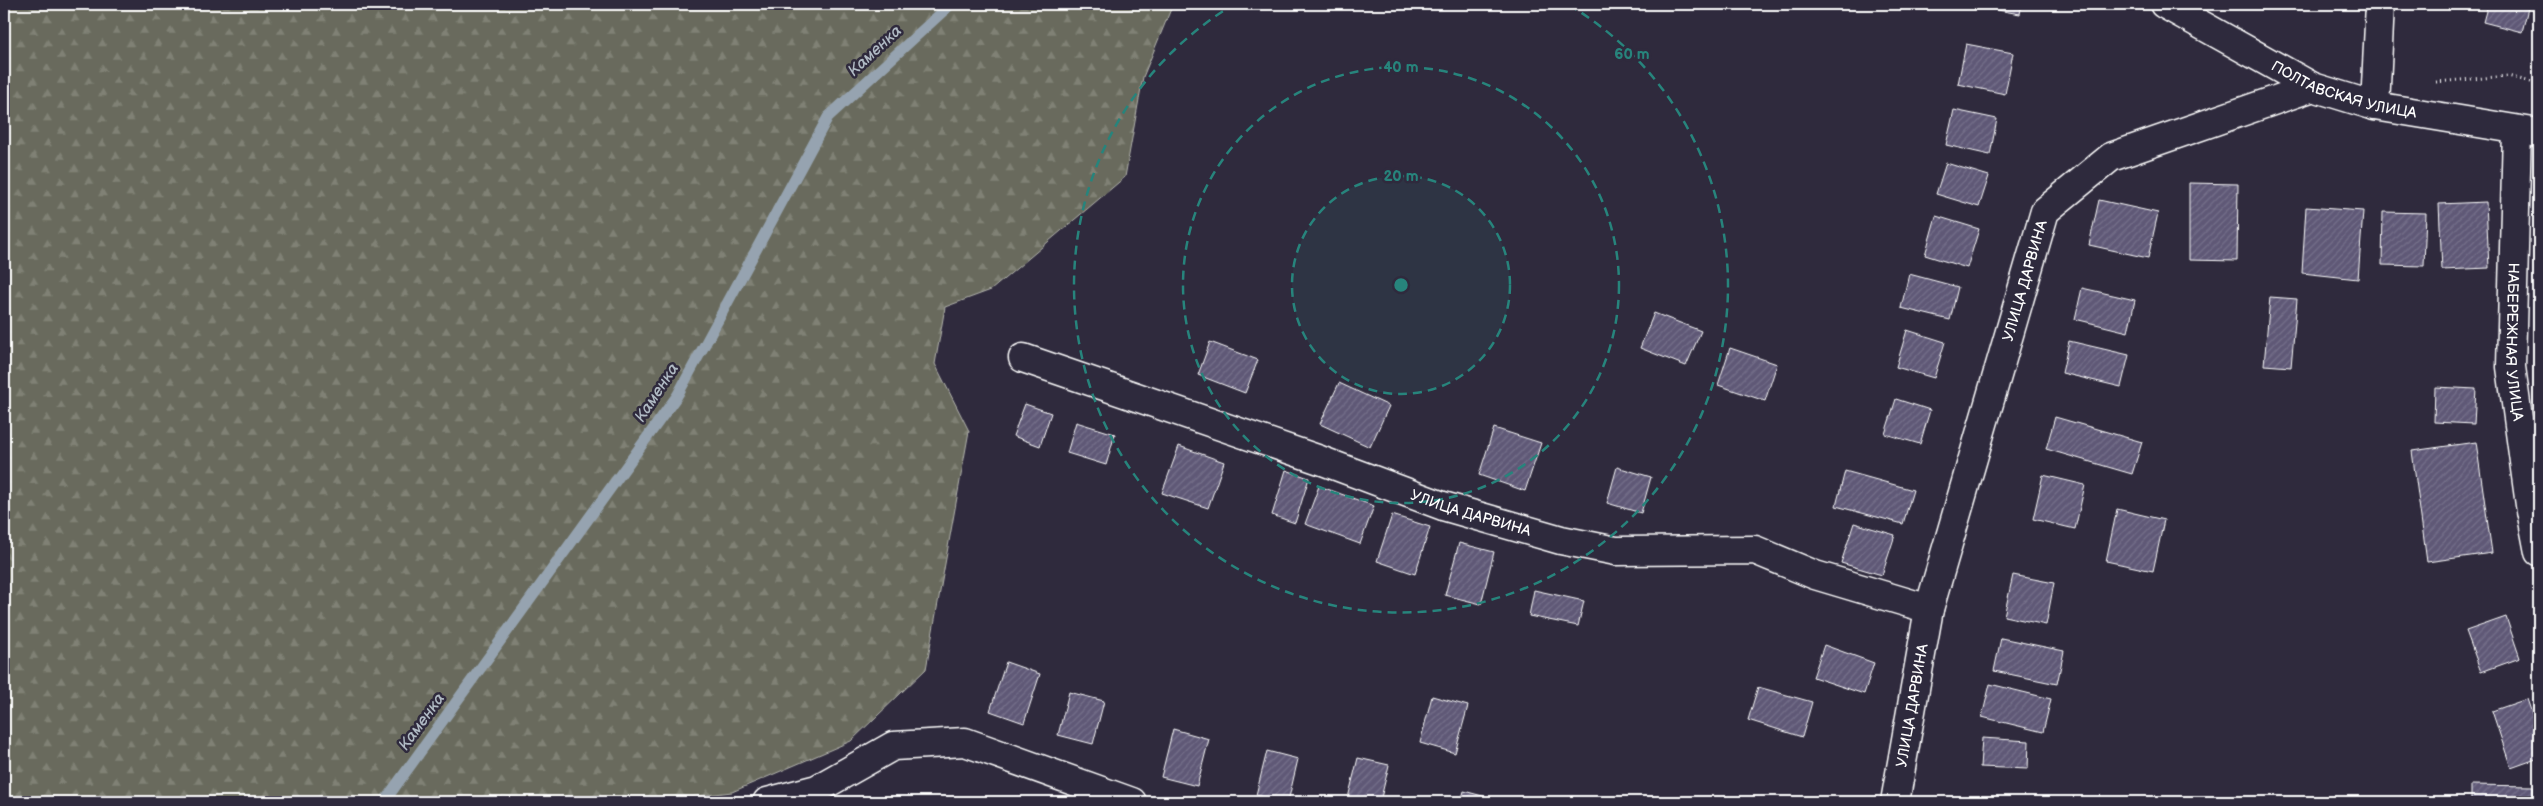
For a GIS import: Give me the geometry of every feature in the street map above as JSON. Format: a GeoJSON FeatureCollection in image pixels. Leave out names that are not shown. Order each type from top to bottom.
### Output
{"type":"FeatureCollection","features":[{"type":"Feature","properties":{"kind":"street","name":"ПОЛТАВСКАЯ УЛИЦА"},"geometry":{"type":"LineString","coordinates":[[2164,4],[2313,87],[2375,106],[2528,131]]}},
{"type":"Feature","properties":{"kind":"street"},"geometry":{"type":"LineString","coordinates":[[2375,106],[2380,4]]}},
{"type":"Feature","properties":{"kind":"street","name":"УЛИЦА ДАРВИНА"},"geometry":{"type":"LineString","coordinates":[[1895,802],[1929,610],[2045,211],[2111,157],[2313,87]]}},
{"type":"Feature","properties":{"kind":"street","name":"НАБЕРЕЖНАЯ УЛИЦА"},"geometry":{"type":"LineString","coordinates":[[2528,131],[2510,367],[2530,505],[2539,552]]}},
{"type":"Feature","properties":{"kind":"street","name":"УЛИЦА ДАРВИНА"},"geometry":{"type":"LineString","coordinates":[[1022,358],[1320,460],[1443,506],[1561,540],[1616,551],[1755,550],[1815,575],[1929,610]]}},
{"type":"Feature","properties":{"kind":"street"},"geometry":{"type":"LineString","coordinates":[[767,802],[817,789],[894,746],[965,742],[1132,802]]}},
{"type":"Feature","properties":{"kind":"green space"},"geometry":{"type":"Polygon","coordinates":[[[4,4],[1173,4],[1143,77],[1125,177],[991,290],[945,307],[935,364],[969,431],[926,669],[851,741],[732,792],[645,802],[573,802],[502,796],[494,802],[4,802],[4,4]]]}},
{"type":"Feature","properties":{"kind":"building"},"geometry":{"type":"Polygon","coordinates":[[[1975,4],[2022,4],[2020,14],[1975,6],[1975,4]]]}},
{"type":"Feature","properties":{"kind":"building"},"geometry":{"type":"Polygon","coordinates":[[[2488,4],[2529,4],[2522,32],[2483,22],[2488,4]]]}},
{"type":"Feature","properties":{"kind":"building"},"geometry":{"type":"Polygon","coordinates":[[[1966,44],[2013,53],[2005,94],[1958,84],[1966,44]]]}},
{"type":"Feature","properties":{"kind":"building"},"geometry":{"type":"Polygon","coordinates":[[[1954,110],[1997,119],[1990,155],[1946,145],[1954,110]]]}},
{"type":"Feature","properties":{"kind":"building"},"geometry":{"type":"Polygon","coordinates":[[[1946,163],[1989,176],[1979,207],[1936,194],[1946,163]]]}},
{"type":"Feature","properties":{"kind":"building"},"geometry":{"type":"Polygon","coordinates":[[[2189,183],[2238,184],[2237,261],[2189,260],[2189,183]]]}},
{"type":"Feature","properties":{"kind":"building"},"geometry":{"type":"Polygon","coordinates":[[[2099,200],[2158,213],[2148,258],[2089,245],[2099,200]]]}},
{"type":"Feature","properties":{"kind":"building"},"geometry":{"type":"Polygon","coordinates":[[[2486,202],[2489,268],[2442,270],[2439,204],[2486,202]]]}},
{"type":"Feature","properties":{"kind":"building"},"geometry":{"type":"Polygon","coordinates":[[[2306,207],[2363,211],[2358,279],[2302,273],[2306,207]]]}},
{"type":"Feature","properties":{"kind":"building"},"geometry":{"type":"Polygon","coordinates":[[[2534,207],[2539,207],[2539,258],[2536,258],[2534,207]]]}},
{"type":"Feature","properties":{"kind":"building"},"geometry":{"type":"Polygon","coordinates":[[[2383,212],[2426,213],[2424,266],[2382,265],[2383,212]]]}},
{"type":"Feature","properties":{"kind":"building"},"geometry":{"type":"Polygon","coordinates":[[[1936,216],[1979,229],[1967,268],[1925,255],[1936,216]]]}},
{"type":"Feature","properties":{"kind":"building"},"geometry":{"type":"Polygon","coordinates":[[[1909,274],[1958,287],[1950,320],[1901,308],[1909,274]]]}},
{"type":"Feature","properties":{"kind":"building"},"geometry":{"type":"Polygon","coordinates":[[[2082,288],[2135,300],[2128,332],[2075,319],[2082,288]]]}},
{"type":"Feature","properties":{"kind":"building"},"geometry":{"type":"Polygon","coordinates":[[[2270,297],[2297,299],[2291,367],[2264,365],[2270,297]]]}},
{"type":"Feature","properties":{"kind":"building"},"geometry":{"type":"Polygon","coordinates":[[[1654,313],[1701,331],[1686,366],[1640,348],[1654,313]]]}},
{"type":"Feature","properties":{"kind":"building"},"geometry":{"type":"Polygon","coordinates":[[[1907,330],[1945,342],[1934,378],[1896,367],[1907,330]]]}},
{"type":"Feature","properties":{"kind":"building"},"geometry":{"type":"Polygon","coordinates":[[[2069,341],[2129,355],[2121,387],[2062,373],[2069,341]]]}},
{"type":"Feature","properties":{"kind":"building"},"geometry":{"type":"Polygon","coordinates":[[[1210,342],[1258,360],[1245,393],[1198,375],[1210,342]]]}},
{"type":"Feature","properties":{"kind":"building"},"geometry":{"type":"Polygon","coordinates":[[[1730,348],[1777,364],[1765,401],[1718,385],[1730,348]]]}},
{"type":"Feature","properties":{"kind":"building"},"geometry":{"type":"Polygon","coordinates":[[[1339,383],[1389,406],[1370,447],[1320,424],[1339,383]]]}},
{"type":"Feature","properties":{"kind":"building"},"geometry":{"type":"Polygon","coordinates":[[[2435,387],[2476,389],[2474,424],[2434,422],[2435,387]]]}},
{"type":"Feature","properties":{"kind":"building"},"geometry":{"type":"Polygon","coordinates":[[[1896,399],[1930,410],[1920,444],[1885,434],[1896,399]]]}},
{"type":"Feature","properties":{"kind":"building"},"geometry":{"type":"Polygon","coordinates":[[[1025,404],[1051,413],[1040,446],[1013,436],[1025,404]]]}},
{"type":"Feature","properties":{"kind":"building"},"geometry":{"type":"Polygon","coordinates":[[[2055,417],[2142,442],[2132,474],[2046,449],[2055,417]]]}},
{"type":"Feature","properties":{"kind":"building"},"geometry":{"type":"Polygon","coordinates":[[[1076,422],[1115,434],[1106,465],[1067,453],[1076,422]]]}},
{"type":"Feature","properties":{"kind":"building"},"geometry":{"type":"Polygon","coordinates":[[[1494,428],[1541,443],[1525,491],[1479,475],[1494,428]]]}},
{"type":"Feature","properties":{"kind":"building"},"geometry":{"type":"Polygon","coordinates":[[[2476,442],[2492,553],[2427,562],[2412,451],[2476,442]]]}},
{"type":"Feature","properties":{"kind":"building"},"geometry":{"type":"Polygon","coordinates":[[[1179,446],[1224,462],[1208,508],[1162,493],[1179,446]]]}},
{"type":"Feature","properties":{"kind":"building"},"geometry":{"type":"Polygon","coordinates":[[[1617,467],[1651,477],[1641,513],[1607,503],[1617,467]]]}},
{"type":"Feature","properties":{"kind":"building"},"geometry":{"type":"Polygon","coordinates":[[[1286,470],[1309,478],[1295,523],[1272,515],[1286,470]]]}},
{"type":"Feature","properties":{"kind":"building"},"geometry":{"type":"Polygon","coordinates":[[[1845,471],[1913,490],[1903,524],[1836,506],[1845,471]]]}},
{"type":"Feature","properties":{"kind":"building"},"geometry":{"type":"Polygon","coordinates":[[[2043,475],[2085,485],[2075,529],[2033,519],[2043,475]]]}},
{"type":"Feature","properties":{"kind":"building"},"geometry":{"type":"Polygon","coordinates":[[[1319,486],[1374,506],[1360,544],[1305,524],[1319,486]]]}},
{"type":"Feature","properties":{"kind":"building"},"geometry":{"type":"Polygon","coordinates":[[[2117,509],[2164,520],[2153,571],[2106,561],[2117,509]]]}},
{"type":"Feature","properties":{"kind":"building"},"geometry":{"type":"Polygon","coordinates":[[[1392,515],[1430,527],[1415,574],[1377,561],[1392,515]]]}},
{"type":"Feature","properties":{"kind":"building"},"geometry":{"type":"Polygon","coordinates":[[[1854,523],[1895,535],[1882,575],[1841,563],[1854,523]]]}},
{"type":"Feature","properties":{"kind":"building"},"geometry":{"type":"Polygon","coordinates":[[[1459,543],[1494,552],[1481,604],[1445,595],[1459,543]]]}},
{"type":"Feature","properties":{"kind":"building"},"geometry":{"type":"Polygon","coordinates":[[[2013,575],[2054,583],[2046,625],[2004,616],[2013,575]]]}},
{"type":"Feature","properties":{"kind":"building"},"geometry":{"type":"Polygon","coordinates":[[[1534,590],[1584,601],[1578,626],[1529,616],[1534,590]]]}},
{"type":"Feature","properties":{"kind":"building"},"geometry":{"type":"Polygon","coordinates":[[[2506,617],[2520,658],[2481,672],[2466,631],[2506,617]]]}},
{"type":"Feature","properties":{"kind":"building"},"geometry":{"type":"Polygon","coordinates":[[[2001,638],[2064,651],[2057,684],[1994,671],[2001,638]]]}},
{"type":"Feature","properties":{"kind":"building"},"geometry":{"type":"Polygon","coordinates":[[[1824,645],[1874,663],[1864,694],[1813,677],[1824,645]]]}},
{"type":"Feature","properties":{"kind":"building"},"geometry":{"type":"Polygon","coordinates":[[[1006,662],[1040,674],[1024,723],[990,711],[1006,662]]]}},
{"type":"Feature","properties":{"kind":"building"},"geometry":{"type":"Polygon","coordinates":[[[1990,684],[2051,699],[2043,732],[1982,717],[1990,684]]]}},
{"type":"Feature","properties":{"kind":"building"},"geometry":{"type":"Polygon","coordinates":[[[1758,687],[1812,702],[1802,737],[1748,720],[1758,687]]]}},
{"type":"Feature","properties":{"kind":"building"},"geometry":{"type":"Polygon","coordinates":[[[1069,692],[1104,701],[1093,744],[1058,735],[1069,692]]]}},
{"type":"Feature","properties":{"kind":"building"},"geometry":{"type":"Polygon","coordinates":[[[1432,696],[1468,706],[1455,753],[1420,743],[1432,696]]]}},
{"type":"Feature","properties":{"kind":"building"},"geometry":{"type":"Polygon","coordinates":[[[2527,699],[2539,734],[2539,758],[2511,768],[2492,711],[2527,699]]]}},
{"type":"Feature","properties":{"kind":"building"},"geometry":{"type":"Polygon","coordinates":[[[1173,729],[1209,739],[1197,786],[1161,777],[1173,729]]]}},
{"type":"Feature","properties":{"kind":"building"},"geometry":{"type":"Polygon","coordinates":[[[1982,738],[2029,741],[2028,769],[1980,767],[1982,738]]]}},
{"type":"Feature","properties":{"kind":"building"},"geometry":{"type":"Polygon","coordinates":[[[1267,751],[1298,759],[1288,802],[1256,795],[1267,751]]]}},
{"type":"Feature","properties":{"kind":"building"},"geometry":{"type":"Polygon","coordinates":[[[1358,758],[1389,765],[1380,802],[1347,802],[1358,758]]]}},
{"type":"Feature","properties":{"kind":"building"},"geometry":{"type":"Polygon","coordinates":[[[2471,785],[2533,786],[2533,802],[2471,802],[2471,785]]]}},
{"type":"Feature","properties":{"kind":"building"},"geometry":{"type":"Polygon","coordinates":[[[1464,791],[1501,801],[1501,802],[1461,802],[1464,791]]]}},
{"type":"Feature","properties":{"kind":"waterway","name":"Каменка"},"geometry":{"type":"LineString","coordinates":[[384,802],[677,396],[828,117],[951,4]]}}]}
